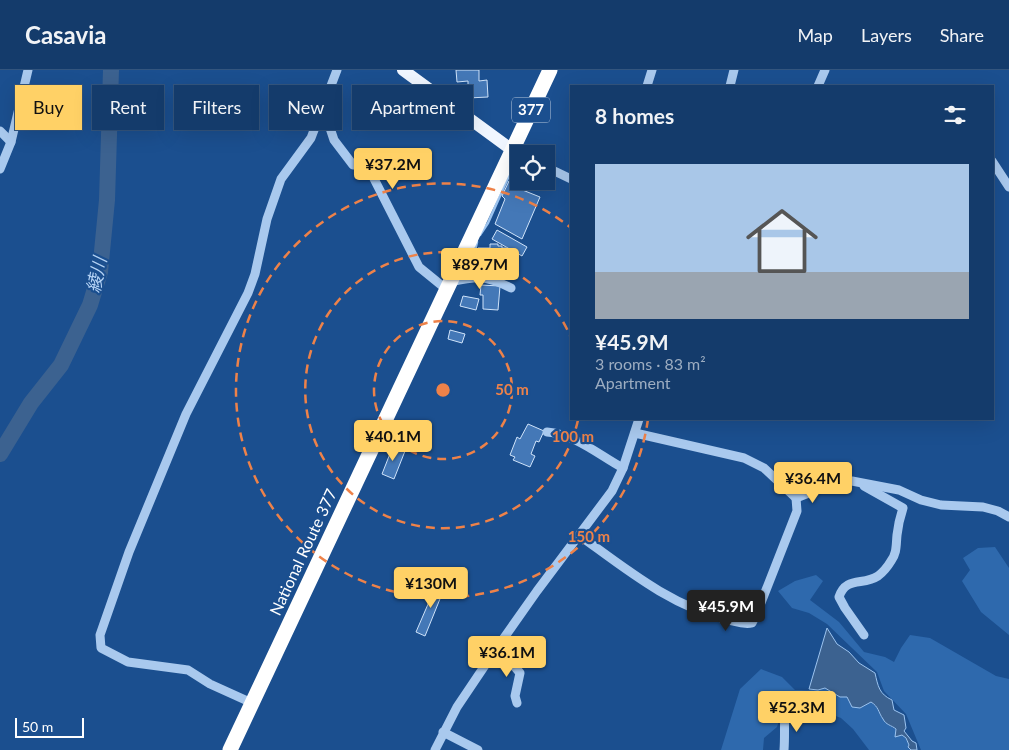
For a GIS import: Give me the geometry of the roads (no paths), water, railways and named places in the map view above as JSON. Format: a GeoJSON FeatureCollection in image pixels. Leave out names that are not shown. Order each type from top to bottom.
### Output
{"type":"FeatureCollection","features":[{"type":"Feature","properties":{"kind":"highway","name":"National Route 377"},"geometry":{"type":"LineString","coordinates":[[519,145],[550,70]]}},
{"type":"Feature","properties":{"kind":"highway","name":"National Route 377"},"geometry":{"type":"LineString","coordinates":[[230,750],[448,286],[510,164]]}},
{"type":"Feature","properties":{"kind":"main road"},"geometry":{"type":"LineString","coordinates":[[403,70],[510,148]]}},
{"type":"Feature","properties":{"kind":"street"},"geometry":{"type":"LineString","coordinates":[[0,169],[11,142],[28,70]]}},
{"type":"Feature","properties":{"kind":"street"},"geometry":{"type":"LineString","coordinates":[[331,85],[337,70]]}},
{"type":"Feature","properties":{"kind":"street"},"geometry":{"type":"LineString","coordinates":[[647,85],[652,70]]}},
{"type":"Feature","properties":{"kind":"street"},"geometry":{"type":"LineString","coordinates":[[730,85],[734,70]]}},
{"type":"Feature","properties":{"kind":"street"},"geometry":{"type":"LineString","coordinates":[[818,85],[825,70]]}},
{"type":"Feature","properties":{"kind":"street"},"geometry":{"type":"LineString","coordinates":[[252,703],[210,684],[188,670],[128,662],[116,657],[100,648],[100,635],[129,552],[182,422],[256,274],[267,219],[281,179],[311,138],[314,130]]}},
{"type":"Feature","properties":{"kind":"street"},"geometry":{"type":"LineString","coordinates":[[331,130],[334,140],[353,165],[367,166],[419,267],[448,286],[470,278],[491,278],[511,288]]}},
{"type":"Feature","properties":{"kind":"street"},"geometry":{"type":"LineString","coordinates":[[0,131],[11,142]]}},
{"type":"Feature","properties":{"kind":"street"},"geometry":{"type":"LineString","coordinates":[[994,164],[1008,182]]}},
{"type":"Feature","properties":{"kind":"street"},"geometry":{"type":"LineString","coordinates":[[555,171],[570,179]]}},
{"type":"Feature","properties":{"kind":"street"},"geometry":{"type":"LineString","coordinates":[[435,750],[458,707],[494,652],[612,491],[623,468],[639,420]]}},
{"type":"Feature","properties":{"kind":"street"},"geometry":{"type":"LineString","coordinates":[[547,432],[553,432],[583,443],[623,468]]}},
{"type":"Feature","properties":{"kind":"street"},"geometry":{"type":"LineString","coordinates":[[579,535],[634,575],[693,610],[745,624],[752,623],[797,511],[796,498],[764,468],[744,458],[636,433]]}},
{"type":"Feature","properties":{"kind":"street"},"geometry":{"type":"LineString","coordinates":[[796,498],[829,486],[852,481],[899,490],[920,500],[941,505],[983,507],[998,511],[1009,517]]}},
{"type":"Feature","properties":{"kind":"street"},"geometry":{"type":"LineString","coordinates":[[860,483],[903,508],[898,529],[896,552],[891,562],[878,576],[866,581],[847,584],[842,588],[839,596],[864,635]]}},
{"type":"Feature","properties":{"kind":"street"},"geometry":{"type":"LineString","coordinates":[[494,652],[504,662],[515,667],[520,673],[515,696],[517,703]]}},
{"type":"Feature","properties":{"kind":"street"},"geometry":{"type":"LineString","coordinates":[[784,750],[785,712]]}},
{"type":"Feature","properties":{"kind":"street"},"geometry":{"type":"LineString","coordinates":[[444,732],[478,750]]}},
{"type":"Feature","properties":{"kind":"waterway","name":"綾川"},"geometry":{"type":"LineString","coordinates":[[0,454],[31,403],[61,365],[90,305],[100,272],[107,200],[111,70]]}},
{"type":"Feature","properties":{"kind":"waterway"},"geometry":{"type":"LineString","coordinates":[[480,235],[488,223],[510,174]]}},
{"type":"Feature","properties":{"kind":"waterway"},"geometry":{"type":"LineString","coordinates":[[472,275],[477,242]]}}]}
